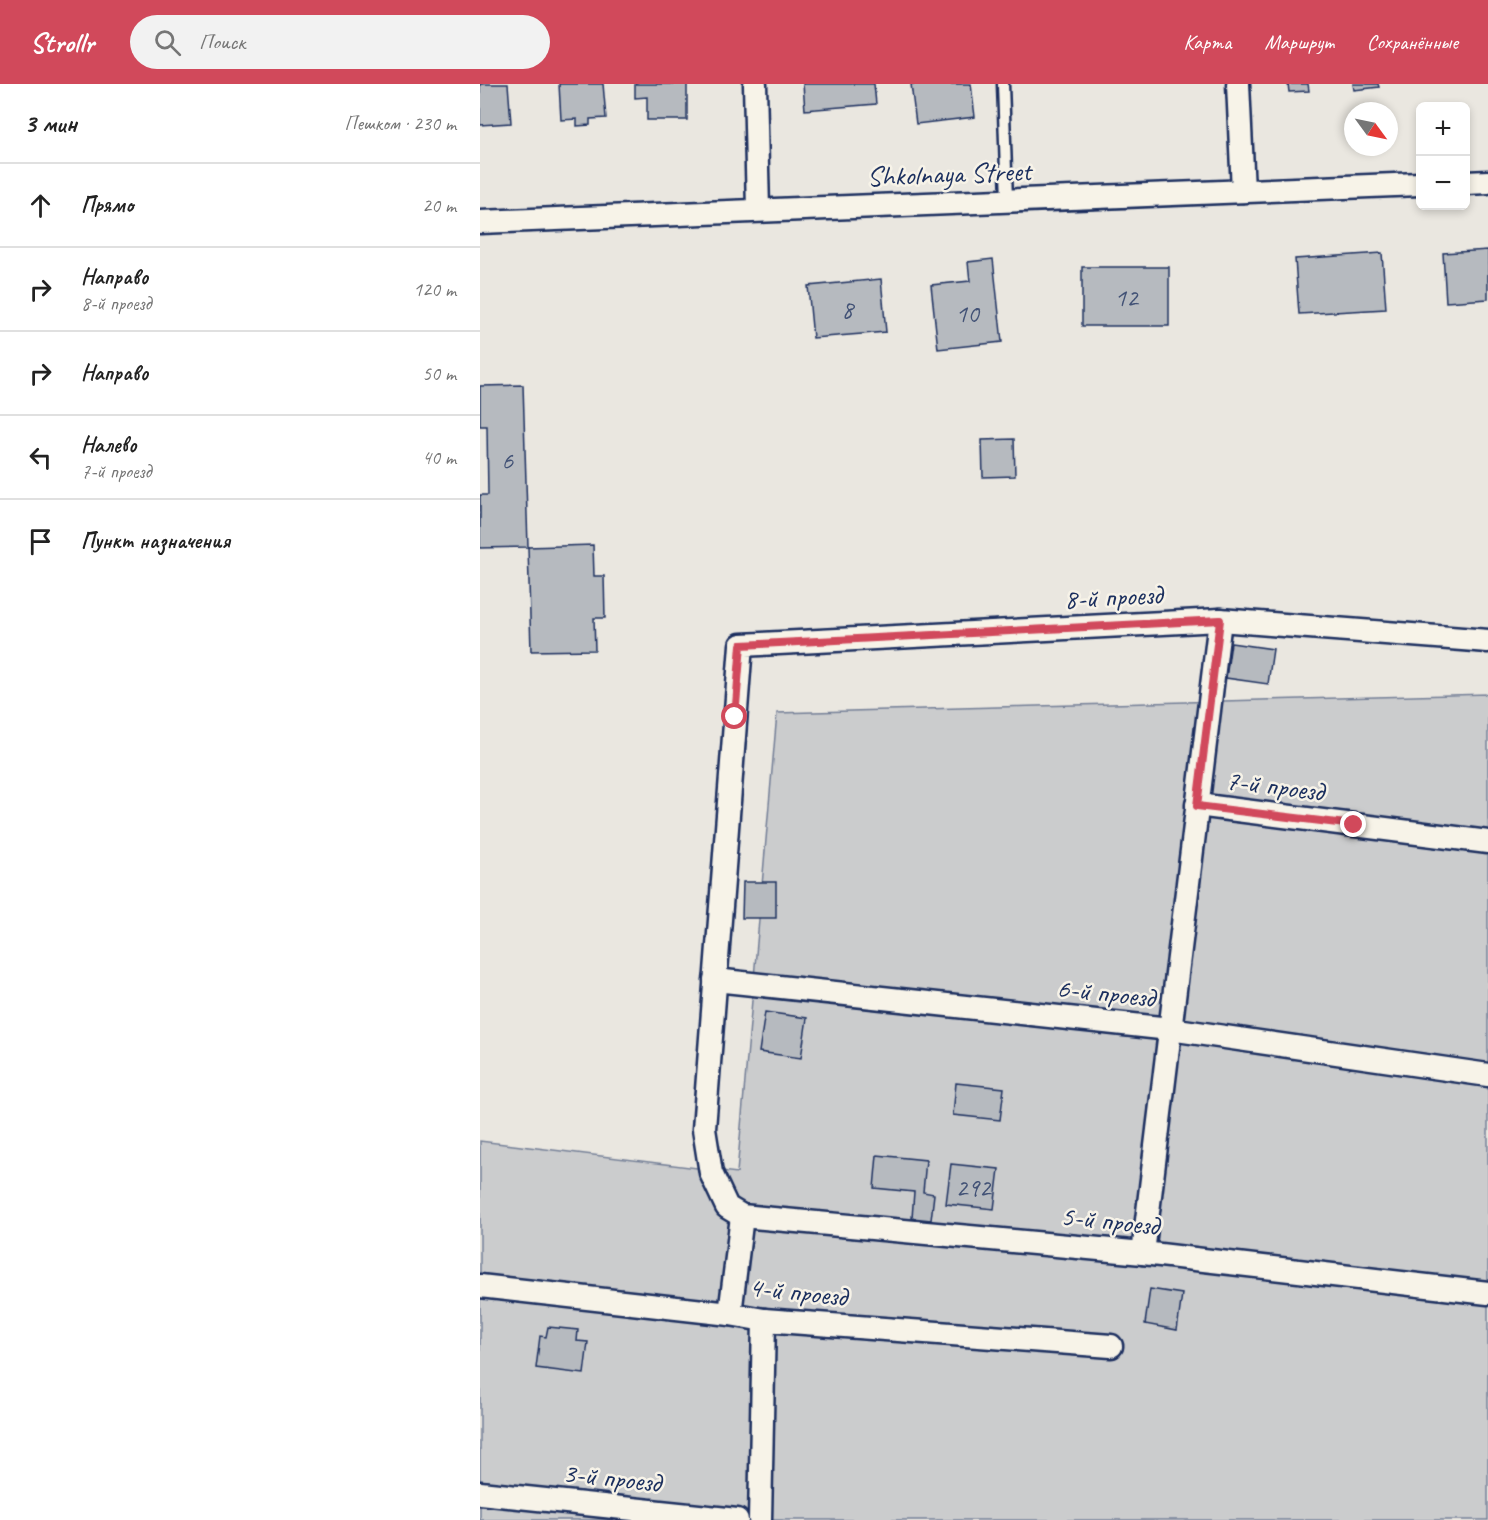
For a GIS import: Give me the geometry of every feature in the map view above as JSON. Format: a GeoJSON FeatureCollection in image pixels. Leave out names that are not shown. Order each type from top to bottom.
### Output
{"type":"FeatureCollection","features":[{"type":"Feature","properties":{"kind":"street"},"geometry":{"type":"LineString","coordinates":[[754,84],[758,210]]}},
{"type":"Feature","properties":{"kind":"street"},"geometry":{"type":"LineString","coordinates":[[1238,84],[1243,191]]}},
{"type":"Feature","properties":{"kind":"street"},"geometry":{"type":"LineString","coordinates":[[1470,183],[1488,182]]}},
{"type":"Feature","properties":{"kind":"street","name":"Shkolnaya Street"},"geometry":{"type":"LineString","coordinates":[[480,222],[1416,184]]}},
{"type":"Feature","properties":{"kind":"street"},"geometry":{"type":"LineString","coordinates":[[1143,1253],[1220,620]]}},
{"type":"Feature","properties":{"kind":"street","name":"8-й проезд"},"geometry":{"type":"LineString","coordinates":[[715,980],[741,645],[1220,620],[1488,641]]}},
{"type":"Feature","properties":{"kind":"street","name":"7-й проезд"},"geometry":{"type":"LineString","coordinates":[[1197,806],[1488,842]]}},
{"type":"Feature","properties":{"kind":"street"},"geometry":{"type":"LineString","coordinates":[[715,980],[704,1129],[711,1173],[735,1211],[730,1314]]}},
{"type":"Feature","properties":{"kind":"street","name":"6-й проезд"},"geometry":{"type":"LineString","coordinates":[[715,980],[1170,1029],[1488,1075]]}},
{"type":"Feature","properties":{"kind":"street","name":"5-й проезд"},"geometry":{"type":"LineString","coordinates":[[735,1211],[1143,1253],[1488,1293]]}},
{"type":"Feature","properties":{"kind":"street","name":"4-й проезд"},"geometry":{"type":"LineString","coordinates":[[480,1286],[730,1314],[764,1320],[1111,1346]]}},
{"type":"Feature","properties":{"kind":"street"},"geometry":{"type":"LineString","coordinates":[[760,1520],[764,1320]]}},
{"type":"Feature","properties":{"kind":"street","name":"3-й проезд"},"geometry":{"type":"LineString","coordinates":[[480,1493],[737,1520]]}},
{"type":"Feature","properties":{"kind":"lane"},"geometry":{"type":"LineString","coordinates":[[1003,84],[1007,200]]}},
{"type":"Feature","properties":{"kind":"shaded area"},"geometry":{"type":"Polygon","coordinates":[[[1488,694],[1488,1520],[480,1520],[480,1141],[737,1173],[777,713],[1488,694]]]}},
{"type":"Feature","properties":{"kind":"building"},"geometry":{"type":"Polygon","coordinates":[[[480,84],[508,84],[511,123],[480,125],[480,84]]]}},
{"type":"Feature","properties":{"kind":"building"},"geometry":{"type":"Polygon","coordinates":[[[559,84],[603,84],[606,118],[590,119],[590,125],[577,126],[577,119],[561,120],[559,84]]]}},
{"type":"Feature","properties":{"kind":"building"},"geometry":{"type":"Polygon","coordinates":[[[635,84],[687,84],[687,120],[647,120],[647,97],[635,98],[635,84]]]}},
{"type":"Feature","properties":{"kind":"building"},"geometry":{"type":"Polygon","coordinates":[[[803,84],[874,84],[876,104],[805,110],[803,84]]]}},
{"type":"Feature","properties":{"kind":"building"},"geometry":{"type":"Polygon","coordinates":[[[911,84],[971,84],[975,117],[916,124],[911,84]]]}},
{"type":"Feature","properties":{"kind":"building"},"geometry":{"type":"Polygon","coordinates":[[[1288,84],[1308,84],[1309,91],[1289,92],[1288,84]]]}},
{"type":"Feature","properties":{"kind":"building"},"geometry":{"type":"Polygon","coordinates":[[[1353,84],[1378,84],[1379,87],[1354,90],[1353,84]]]}},
{"type":"Feature","properties":{"kind":"building"},"geometry":{"type":"Polygon","coordinates":[[[1488,250],[1488,299],[1446,302],[1443,253],[1488,250]]]}},
{"type":"Feature","properties":{"kind":"building"},"geometry":{"type":"Polygon","coordinates":[[[1382,253],[1386,309],[1299,314],[1295,259],[1382,253]]]}},
{"type":"Feature","properties":{"kind":"building"},"geometry":{"type":"Polygon","coordinates":[[[993,259],[1002,342],[938,349],[931,285],[970,281],[968,262],[993,259]]]}},
{"type":"Feature","properties":{"kind":"building"},"geometry":{"type":"Polygon","coordinates":[[[1082,267],[1169,267],[1169,326],[1082,326],[1082,267]]]}},
{"type":"Feature","properties":{"kind":"building"},"geometry":{"type":"Polygon","coordinates":[[[881,279],[886,332],[813,338],[808,286],[881,279]]]}},
{"type":"Feature","properties":{"kind":"building"},"geometry":{"type":"Polygon","coordinates":[[[523,385],[528,547],[480,548],[480,495],[488,495],[487,426],[480,426],[480,386],[523,385]]]}},
{"type":"Feature","properties":{"kind":"building"},"geometry":{"type":"Polygon","coordinates":[[[1014,439],[1015,476],[983,477],[982,440],[1014,439]]]}},
{"type":"Feature","properties":{"kind":"building"},"geometry":{"type":"Polygon","coordinates":[[[593,545],[594,576],[604,576],[605,618],[594,618],[595,650],[531,651],[528,547],[593,545]]]}},
{"type":"Feature","properties":{"kind":"building"},"geometry":{"type":"Polygon","coordinates":[[[1231,643],[1273,649],[1268,684],[1226,678],[1231,643]]]}},
{"type":"Feature","properties":{"kind":"building"},"geometry":{"type":"Polygon","coordinates":[[[743,882],[776,882],[776,918],[742,918],[743,882]]]}},
{"type":"Feature","properties":{"kind":"building"},"geometry":{"type":"Polygon","coordinates":[[[765,1012],[807,1018],[801,1058],[759,1052],[765,1012]]]}},
{"type":"Feature","properties":{"kind":"building"},"geometry":{"type":"Polygon","coordinates":[[[956,1083],[1004,1088],[1000,1120],[953,1115],[956,1083]]]}},
{"type":"Feature","properties":{"kind":"building"},"geometry":{"type":"Polygon","coordinates":[[[877,1155],[926,1160],[923,1192],[934,1194],[931,1220],[912,1218],[914,1192],[874,1188],[877,1155]]]}},
{"type":"Feature","properties":{"kind":"building"},"geometry":{"type":"Polygon","coordinates":[[[951,1164],[999,1169],[994,1209],[946,1204],[951,1164]]]}},
{"type":"Feature","properties":{"kind":"building"},"geometry":{"type":"Polygon","coordinates":[[[1150,1289],[1182,1294],[1177,1330],[1145,1324],[1150,1289]]]}},
{"type":"Feature","properties":{"kind":"building"},"geometry":{"type":"Polygon","coordinates":[[[548,1327],[578,1330],[577,1341],[588,1342],[584,1374],[536,1368],[540,1336],[546,1337],[548,1327]]]}},
{"type":"Feature","properties":{"kind":"route"},"geometry":{"type":"LineString","coordinates":[[735,717],[741,645],[1220,620],[1197,806],[1354,825]]}}]}
